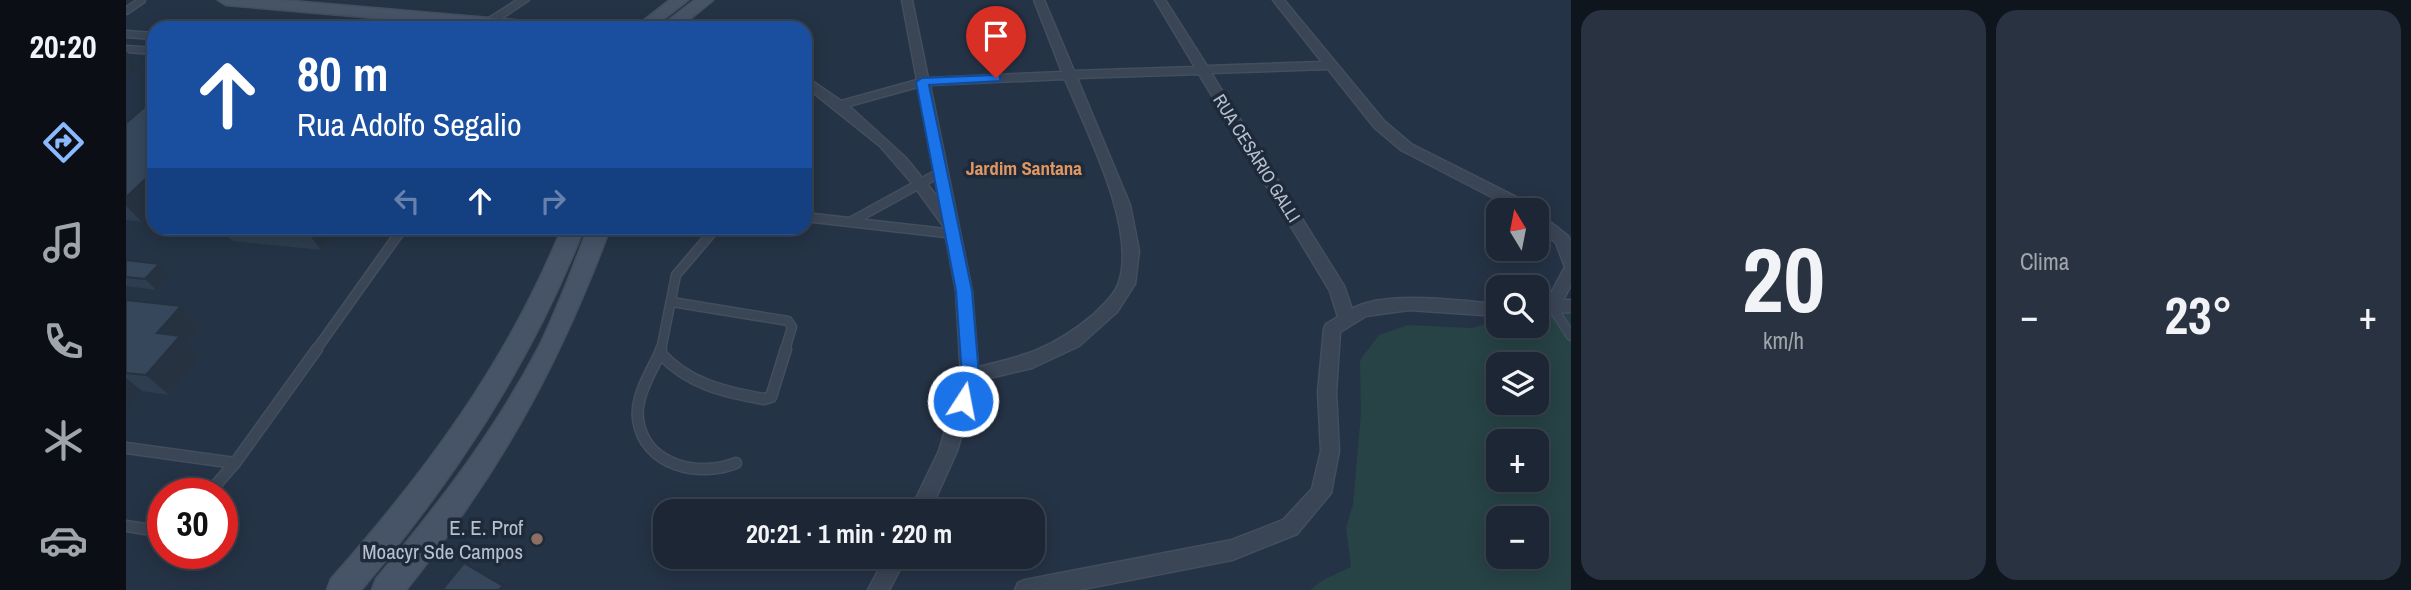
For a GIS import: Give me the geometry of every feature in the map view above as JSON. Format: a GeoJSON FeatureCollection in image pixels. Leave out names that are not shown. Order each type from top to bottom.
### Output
{"type":"FeatureCollection","features":[{"type":"Feature","properties":{"kind":"street"},"geometry":{"type":"LineString","coordinates":[[226,0],[465,21]]}},
{"type":"Feature","properties":{"kind":"street"},"geometry":{"type":"LineString","coordinates":[[491,21],[524,0]]}},
{"type":"Feature","properties":{"kind":"street"},"geometry":{"type":"LineString","coordinates":[[652,21],[680,0]]}},
{"type":"Feature","properties":{"kind":"street"},"geometry":{"type":"LineString","coordinates":[[677,21],[705,0]]}},
{"type":"Feature","properties":{"kind":"street"},"geometry":{"type":"LineString","coordinates":[[907,0],[964,291],[970,376],[948,451],[926,499]]}},
{"type":"Feature","properties":{"kind":"street"},"geometry":{"type":"LineString","coordinates":[[970,376],[1026,363],[1073,341],[1111,308],[1127,284],[1131,251],[1124,205],[1039,0]]}},
{"type":"Feature","properties":{"kind":"street","name":"RUA CESÁRIO GALLI"},"geometry":{"type":"LineString","coordinates":[[1160,0],[1338,290],[1347,320]]}},
{"type":"Feature","properties":{"kind":"street"},"geometry":{"type":"LineString","coordinates":[[1278,0],[1379,124],[1406,146],[1507,198]]}},
{"type":"Feature","properties":{"kind":"street"},"geometry":{"type":"LineString","coordinates":[[840,105],[922,82],[1331,65]]}},
{"type":"Feature","properties":{"kind":"street"},"geometry":{"type":"LineString","coordinates":[[812,85],[863,121],[900,156],[954,234]]}},
{"type":"Feature","properties":{"kind":"street"},"geometry":{"type":"LineString","coordinates":[[1549,228],[1563,240],[1571,264]]}},
{"type":"Feature","properties":{"kind":"street"},"geometry":{"type":"LineString","coordinates":[[342,590],[387,539],[484,404],[517,351],[559,267],[570,235]]}},
{"type":"Feature","properties":{"kind":"street"},"geometry":{"type":"LineString","coordinates":[[387,590],[494,444],[547,356],[596,235]]}},
{"type":"Feature","properties":{"kind":"street"},"geometry":{"type":"LineString","coordinates":[[1549,301],[1571,270]]}},
{"type":"Feature","properties":{"kind":"street"},"geometry":{"type":"LineString","coordinates":[[1025,590],[1232,551],[1290,527],[1321,493],[1330,451],[1327,392],[1332,330],[1363,310],[1409,304],[1486,309]]}},
{"type":"Feature","properties":{"kind":"street"},"geometry":{"type":"LineString","coordinates":[[1549,308],[1571,306]]}},
{"type":"Feature","properties":{"kind":"street"},"geometry":{"type":"LineString","coordinates":[[878,590],[890,569]]}},
{"type":"Feature","properties":{"kind":"lane"},"geometry":{"type":"LineString","coordinates":[[126,11],[142,0]]}},
{"type":"Feature","properties":{"kind":"lane"},"geometry":{"type":"LineString","coordinates":[[126,34],[147,36]]}},
{"type":"Feature","properties":{"kind":"lane"},"geometry":{"type":"LineString","coordinates":[[126,49],[147,50]]}},
{"type":"Feature","properties":{"kind":"lane"},"geometry":{"type":"LineString","coordinates":[[852,221],[922,185],[941,172]]}},
{"type":"Feature","properties":{"kind":"lane"},"geometry":{"type":"LineString","coordinates":[[812,218],[852,221],[881,228],[954,234]]}},
{"type":"Feature","properties":{"kind":"lane"},"geometry":{"type":"LineString","coordinates":[[222,478],[398,235]]}},
{"type":"Feature","properties":{"kind":"lane"},"geometry":{"type":"LineString","coordinates":[[710,235],[676,275],[660,353],[641,399],[638,418],[644,441],[666,460],[692,470],[721,472],[736,463]]}},
{"type":"Feature","properties":{"kind":"lane"},"geometry":{"type":"LineString","coordinates":[[660,353],[674,370],[714,390],[764,399],[775,390],[792,327],[779,318],[672,302]]}},
{"type":"Feature","properties":{"kind":"lane"},"geometry":{"type":"LineString","coordinates":[[1549,313],[1571,336]]}},
{"type":"Feature","properties":{"kind":"lane"},"geometry":{"type":"LineString","coordinates":[[126,448],[235,463]]}},
{"type":"Feature","properties":{"kind":"lane"},"geometry":{"type":"LineString","coordinates":[[126,526],[147,529]]}},
{"type":"Feature","properties":{"kind":"green space"},"geometry":{"type":"Polygon","coordinates":[[[1549,312],[1571,312],[1571,590],[1310,590],[1323,580],[1351,567],[1346,528],[1353,504],[1361,413],[1360,360],[1379,335],[1408,325],[1472,328],[1486,324],[1486,338],[1549,338],[1549,312]]]}},
{"type":"Feature","properties":{"kind":"building"},"geometry":{"type":"Polygon","coordinates":[[[147,105],[147,178],[126,197],[126,123],[147,105]]]}},
{"type":"Feature","properties":{"kind":"building"},"geometry":{"type":"Polygon","coordinates":[[[126,260],[159,264],[145,279],[126,277],[126,260]]]}},
{"type":"Feature","properties":{"kind":"building"},"geometry":{"type":"Polygon","coordinates":[[[126,300],[181,306],[157,333],[180,336],[146,375],[126,373],[126,300]]]}},
{"type":"Feature","properties":{"kind":"building"},"geometry":{"type":"Polygon","coordinates":[[[464,563],[503,586],[499,590],[442,590],[464,563]]]}},
{"type":"Feature","properties":{"kind":"place","name":"E. E. Prof Moacyr Sde Campos"},"geometry":{"type":"Point","coordinates":[537,539]}},
{"type":"Feature","properties":{"kind":"district","name":"Jardim Santana"},"geometry":{"type":"Point","coordinates":[1024,168]}},
{"type":"Feature","properties":{"kind":"route"},"geometry":{"type":"LineString","coordinates":[[963,401],[970,376],[964,291],[922,82],[996,78]]}}]}
